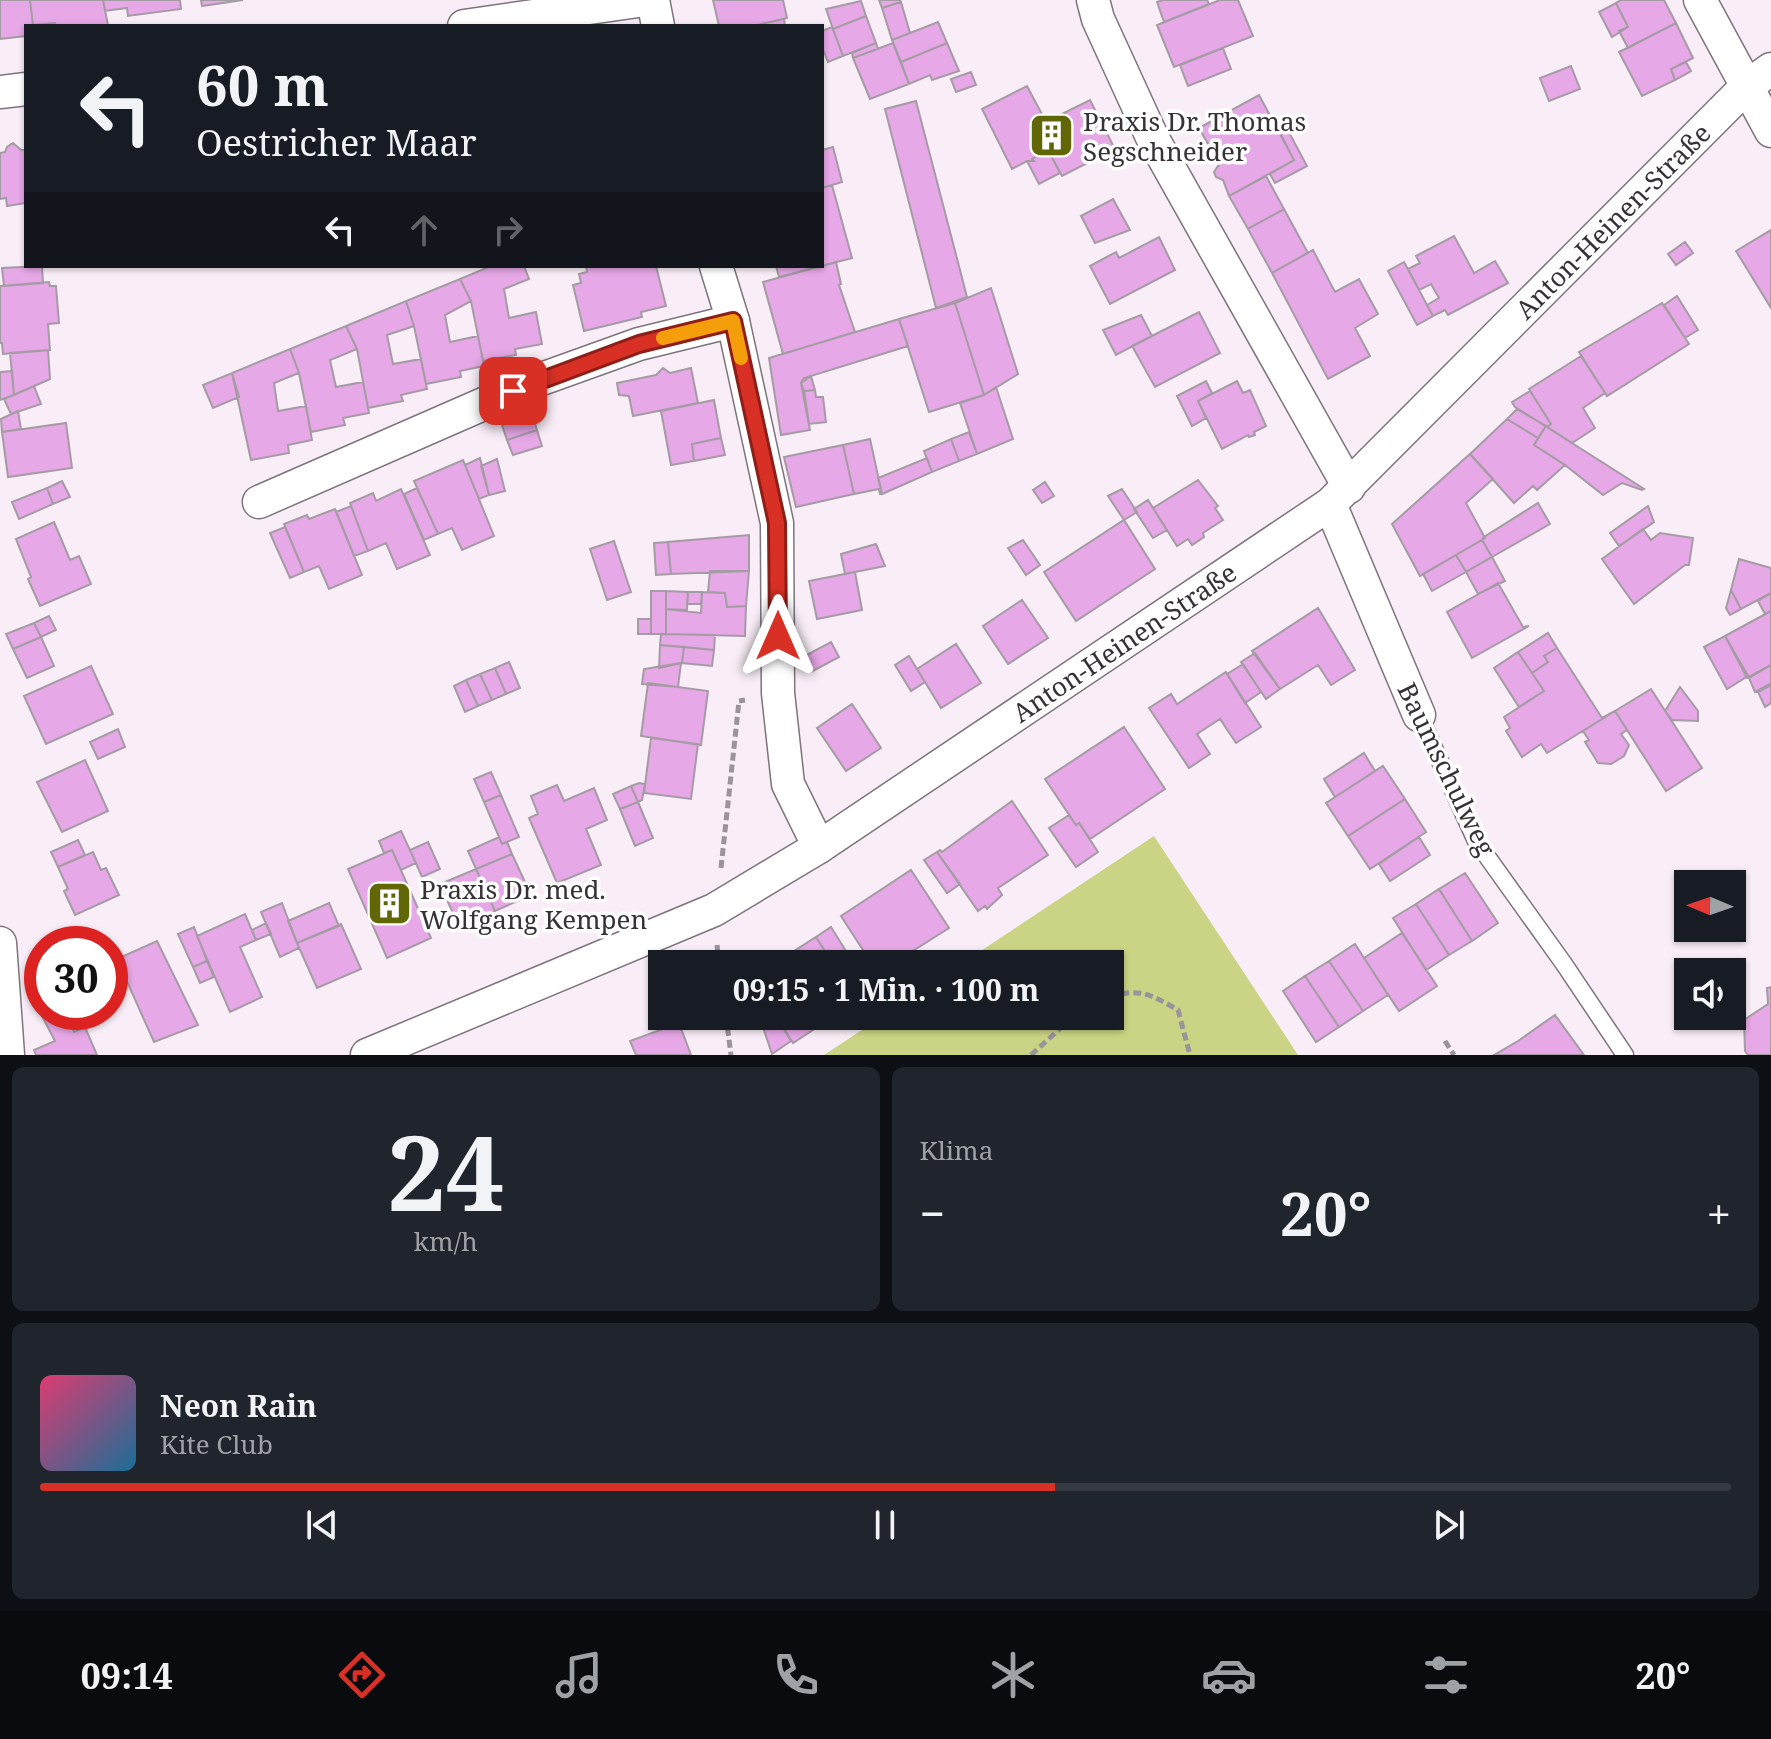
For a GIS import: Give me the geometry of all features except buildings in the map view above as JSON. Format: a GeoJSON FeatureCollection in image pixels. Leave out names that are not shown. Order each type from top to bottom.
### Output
{"type":"FeatureCollection","features":[{"type":"Feature","properties":{"kind":"street"},"geometry":{"type":"LineString","coordinates":[[478,24],[645,0]]}},
{"type":"Feature","properties":{"kind":"street"},"geometry":{"type":"LineString","coordinates":[[653,0],[658,24]]}},
{"type":"Feature","properties":{"kind":"street","name":"Baumschulweg"},"geometry":{"type":"LineString","coordinates":[[1093,0],[1098,19],[1152,137],[1339,495],[1419,715]]}},
{"type":"Feature","properties":{"kind":"street"},"geometry":{"type":"LineString","coordinates":[[1700,0],[1759,78],[1771,131]]}},
{"type":"Feature","properties":{"kind":"street","name":"Anton-Heinen-Straße"},"geometry":{"type":"LineString","coordinates":[[367,1055],[714,910],[819,847],[1339,495],[1759,78]]}},
{"type":"Feature","properties":{"kind":"street"},"geometry":{"type":"LineString","coordinates":[[0,92],[24,89]]}},
{"type":"Feature","properties":{"kind":"street"},"geometry":{"type":"LineString","coordinates":[[717,268],[733,321],[777,523],[778,693],[788,784],[819,847]]}},
{"type":"Feature","properties":{"kind":"street"},"geometry":{"type":"LineString","coordinates":[[259,502],[536,381],[639,344],[733,321]]}},
{"type":"Feature","properties":{"kind":"street"},"geometry":{"type":"LineString","coordinates":[[0,943],[8,1055]]}},
{"type":"Feature","properties":{"kind":"lane","name":"Baumschulweg"},"geometry":{"type":"LineString","coordinates":[[1419,715],[1476,841],[1625,1055]]}},
{"type":"Feature","properties":{"kind":"path"},"geometry":{"type":"LineString","coordinates":[[714,910],[739,701],[778,693]]}},
{"type":"Feature","properties":{"kind":"path"},"geometry":{"type":"LineString","coordinates":[[1124,992],[1149,994],[1178,1010],[1190,1055]]}},
{"type":"Feature","properties":{"kind":"path"},"geometry":{"type":"LineString","coordinates":[[728,1030],[731,1055]]}},
{"type":"Feature","properties":{"kind":"path"},"geometry":{"type":"LineString","coordinates":[[1031,1055],[1059,1030]]}},
{"type":"Feature","properties":{"kind":"path"},"geometry":{"type":"LineString","coordinates":[[1445,1041],[1454,1055]]}},
{"type":"Feature","properties":{"kind":"green space"},"geometry":{"type":"Polygon","coordinates":[[[1154,836],[1298,1055],[824,1055],[862,1030],[1124,1030],[1124,950],[982,950],[1154,836]]]}},
{"type":"Feature","properties":{"kind":"slow traffic"},"geometry":{"type":"LineString","coordinates":[[663,338],[733,321],[741,358]]}},
{"type":"Feature","properties":{"kind":"place","name":"Praxis Dr. Thomas Segschneider"},"geometry":{"type":"Point","coordinates":[1052,136]}},
{"type":"Feature","properties":{"kind":"place","name":"Praxis Dr. med. Wolfgang Kempen"},"geometry":{"type":"Point","coordinates":[389,904]}},
{"type":"Feature","properties":{"kind":"route"},"geometry":{"type":"LineString","coordinates":[[513,391],[639,344],[733,321],[777,523],[778,636]]}}]}
